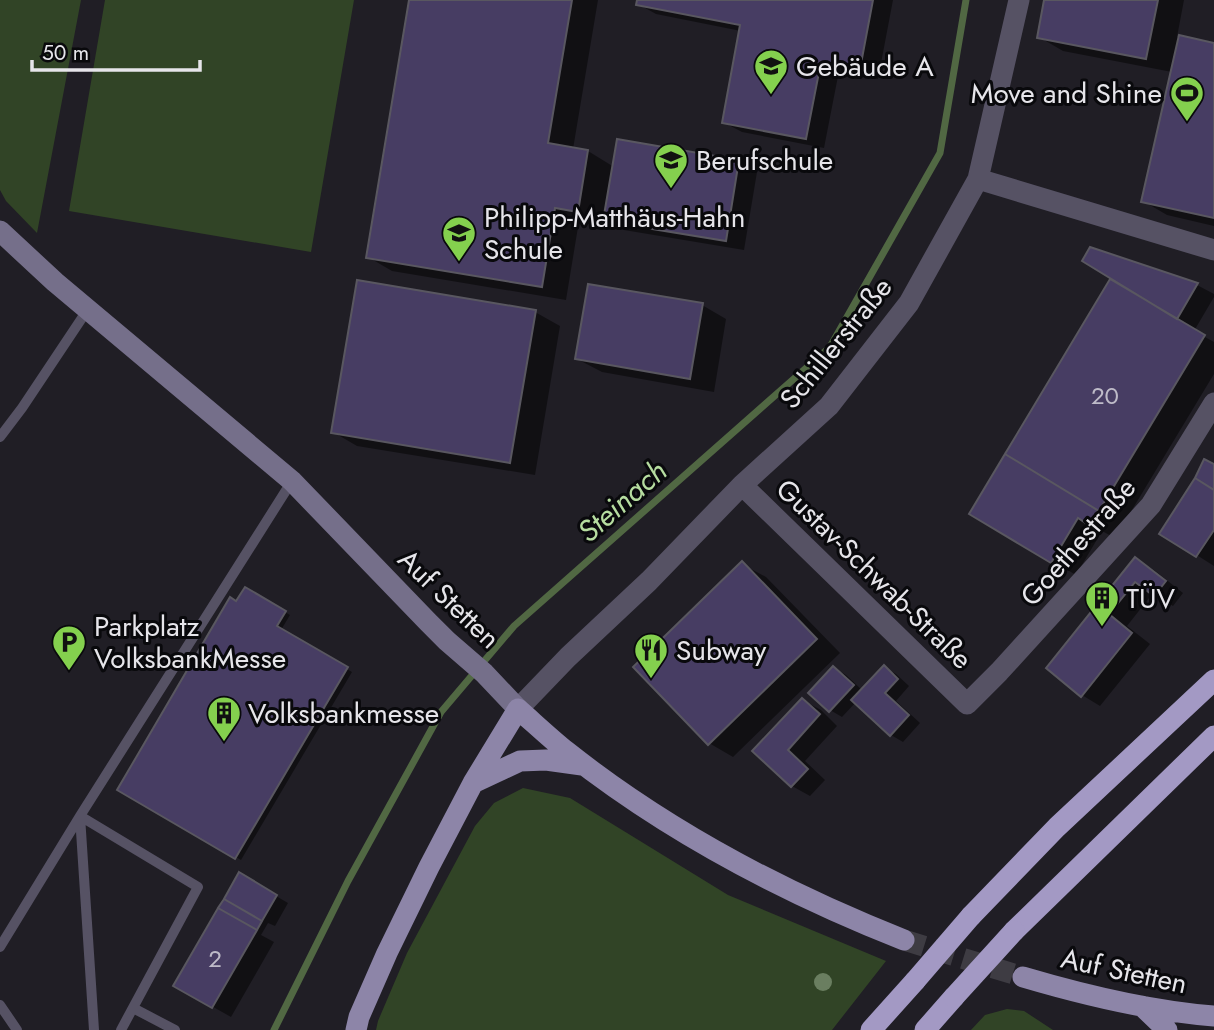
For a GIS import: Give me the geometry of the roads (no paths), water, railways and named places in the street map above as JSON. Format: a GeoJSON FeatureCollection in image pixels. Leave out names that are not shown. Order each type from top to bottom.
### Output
{"type":"FeatureCollection","features":[{"type":"Feature","properties":{"kind":"highway"},"geometry":{"type":"LineString","coordinates":[[872,1030],[971,916],[1057,827],[1214,680]]}},
{"type":"Feature","properties":{"kind":"highway"},"geometry":{"type":"LineString","coordinates":[[925,1030],[1014,931],[1214,736]]}},
{"type":"Feature","properties":{"kind":"main road","name":"Auf Stetten"},"geometry":{"type":"LineString","coordinates":[[518,709],[584,765],[670,824],[767,878],[848,918],[905,940]]}},
{"type":"Feature","properties":{"kind":"main road"},"geometry":{"type":"LineString","coordinates":[[356,1030],[387,953],[429,867],[473,783],[518,709]]}},
{"type":"Feature","properties":{"kind":"main road"},"geometry":{"type":"LineString","coordinates":[[473,783],[520,761],[546,760],[584,765]]}},
{"type":"Feature","properties":{"kind":"main road","name":"Auf Stetten"},"geometry":{"type":"LineString","coordinates":[[1023,977],[1143,1006],[1214,1016]]}},
{"type":"Feature","properties":{"kind":"main road"},"geometry":{"type":"LineString","coordinates":[[1143,1006],[1167,1030]]}},
{"type":"Feature","properties":{"kind":"street","name":"Schillerstraße"},"geometry":{"type":"LineString","coordinates":[[518,709],[568,657],[649,581],[742,485],[829,406],[909,303],[978,179],[1019,0]]}},
{"type":"Feature","properties":{"kind":"street"},"geometry":{"type":"LineString","coordinates":[[978,179],[1214,250]]}},
{"type":"Feature","properties":{"kind":"street","name":"Auf Stetten"},"geometry":{"type":"LineString","coordinates":[[0,231],[55,282],[292,481],[447,641],[484,673],[518,709]]}},
{"type":"Feature","properties":{"kind":"street","name":"Goethestraße"},"geometry":{"type":"LineString","coordinates":[[967,704],[1152,505],[1214,403]]}},
{"type":"Feature","properties":{"kind":"street","name":"Gustav-Schwab-Straße"},"geometry":{"type":"LineString","coordinates":[[742,485],[967,704]]}},
{"type":"Feature","properties":{"kind":"lane"},"geometry":{"type":"LineString","coordinates":[[0,436],[22,408],[88,309]]}},
{"type":"Feature","properties":{"kind":"lane"},"geometry":{"type":"LineString","coordinates":[[0,947],[292,481]]}},
{"type":"Feature","properties":{"kind":"lane"},"geometry":{"type":"LineString","coordinates":[[80,816],[198,887],[121,1030]]}},
{"type":"Feature","properties":{"kind":"lane"},"geometry":{"type":"LineString","coordinates":[[80,816],[94,1030]]}},
{"type":"Feature","properties":{"kind":"lane"},"geometry":{"type":"LineString","coordinates":[[0,1005],[17,1030]]}},
{"type":"Feature","properties":{"kind":"lane"},"geometry":{"type":"LineString","coordinates":[[133,1008],[175,1030]]}},
{"type":"Feature","properties":{"kind":"waterway","name":"Steinach"},"geometry":{"type":"LineString","coordinates":[[274,1030],[348,881],[441,712],[514,626],[830,347],[940,153],[966,0]]}},
{"type":"Feature","properties":{"kind":"tunnel"},"geometry":{"type":"LineString","coordinates":[[904,940],[1023,977]]}},
{"type":"Feature","properties":{"kind":"place","name":"Gebäude A"},"geometry":{"type":"Point","coordinates":[771,96]}},
{"type":"Feature","properties":{"kind":"place","name":"Move and Shine"},"geometry":{"type":"Point","coordinates":[1187,123]}},
{"type":"Feature","properties":{"kind":"place","name":"Berufschule"},"geometry":{"type":"Point","coordinates":[671,190]}},
{"type":"Feature","properties":{"kind":"place","name":"Philipp-Matthäus-Hahn Schule"},"geometry":{"type":"Point","coordinates":[459,263]}},
{"type":"Feature","properties":{"kind":"place","name":"TÜV"},"geometry":{"type":"Point","coordinates":[1102,628]}},
{"type":"Feature","properties":{"kind":"place","name":"Parkplatz VolksbankMesse"},"geometry":{"type":"Point","coordinates":[69,672]}},
{"type":"Feature","properties":{"kind":"place","name":"Subway"},"geometry":{"type":"Point","coordinates":[651,680]}},
{"type":"Feature","properties":{"kind":"place","name":"Volksbankmesse"},"geometry":{"type":"Point","coordinates":[224,743]}}]}
